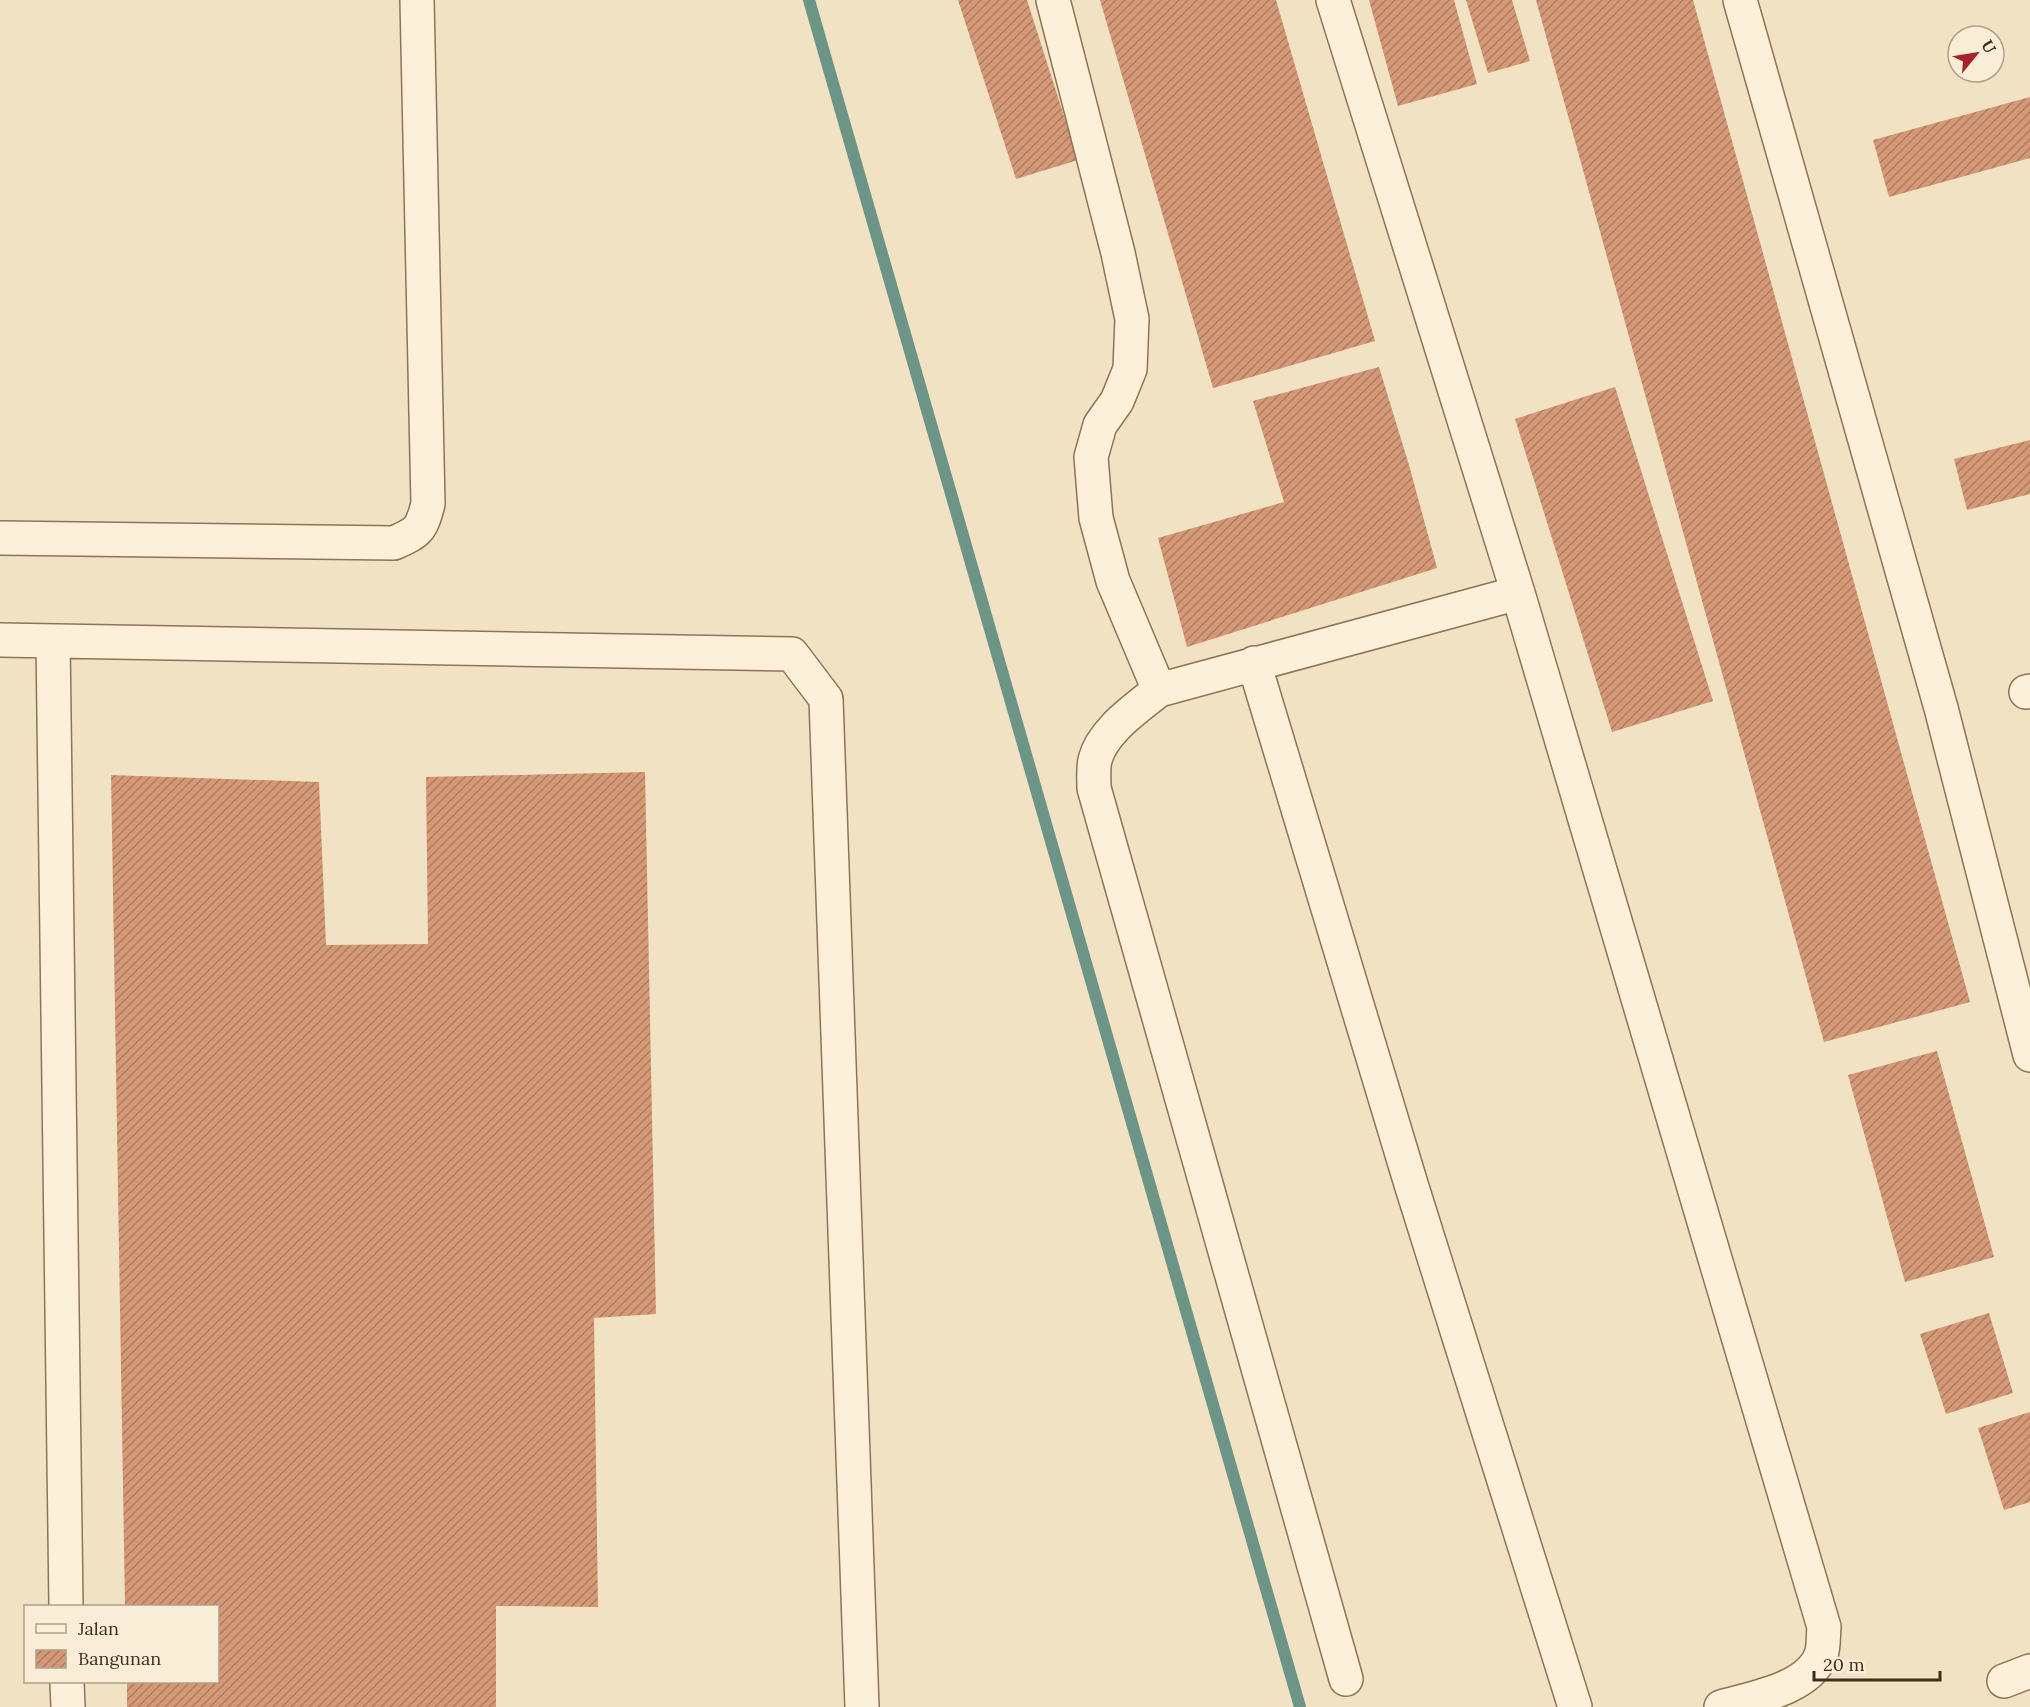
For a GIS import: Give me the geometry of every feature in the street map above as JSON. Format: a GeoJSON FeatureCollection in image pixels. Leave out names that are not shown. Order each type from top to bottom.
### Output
{"type":"FeatureCollection","features":[{"type":"Feature","properties":{"kind":"lane"},"geometry":{"type":"LineString","coordinates":[[0,538],[394,543],[411,536],[423,524],[428,504],[417,0]]}},
{"type":"Feature","properties":{"kind":"lane"},"geometry":{"type":"LineString","coordinates":[[1053,0],[1118,253],[1132,320],[1130,369],[1117,401],[1100,425],[1091,457],[1096,518],[1113,581],[1159,690]]}},
{"type":"Feature","properties":{"kind":"lane"},"geometry":{"type":"LineString","coordinates":[[1333,0],[1518,593],[1824,1627],[1823,1652],[1819,1662],[1801,1679],[1778,1691],[1721,1707]]}},
{"type":"Feature","properties":{"kind":"lane"},"geometry":{"type":"LineString","coordinates":[[1740,0],[1941,708],[2029,1047]]}},
{"type":"Feature","properties":{"kind":"lane"},"geometry":{"type":"LineString","coordinates":[[1346,1679],[1094,788],[1095,760],[1106,739],[1123,719],[1159,690],[1518,593]]}},
{"type":"Feature","properties":{"kind":"lane"},"geometry":{"type":"LineString","coordinates":[[0,640],[792,654],[825,699],[862,1707]]}},
{"type":"Feature","properties":{"kind":"lane"},"geometry":{"type":"LineString","coordinates":[[53,641],[66,1605]]}},
{"type":"Feature","properties":{"kind":"lane"},"geometry":{"type":"LineString","coordinates":[[1254,663],[1411,1184],[1575,1707]]}},
{"type":"Feature","properties":{"kind":"lane"},"geometry":{"type":"LineString","coordinates":[[68,1683],[68,1707]]}},
{"type":"Feature","properties":{"kind":"building"},"geometry":{"type":"Polygon","coordinates":[[[958,0],[1027,0],[1078,160],[1016,179],[958,0]]]}},
{"type":"Feature","properties":{"kind":"building"},"geometry":{"type":"Polygon","coordinates":[[[1100,0],[1276,0],[1375,341],[1213,388],[1100,0]]]}},
{"type":"Feature","properties":{"kind":"building"},"geometry":{"type":"Polygon","coordinates":[[[1369,0],[1454,0],[1477,84],[1398,106],[1369,0]]]}},
{"type":"Feature","properties":{"kind":"building"},"geometry":{"type":"Polygon","coordinates":[[[1466,0],[1512,0],[1530,61],[1488,73],[1466,0]]]}},
{"type":"Feature","properties":{"kind":"building"},"geometry":{"type":"Polygon","coordinates":[[[1536,0],[1693,0],[1970,1002],[1824,1042],[1536,0]]]}},
{"type":"Feature","properties":{"kind":"building"},"geometry":{"type":"Polygon","coordinates":[[[2030,97],[2030,158],[1889,197],[1873,140],[2030,97]]]}},
{"type":"Feature","properties":{"kind":"building"},"geometry":{"type":"Polygon","coordinates":[[[1379,367],[1437,568],[1187,647],[1158,538],[1284,502],[1253,401],[1379,367]]]}},
{"type":"Feature","properties":{"kind":"building"},"geometry":{"type":"Polygon","coordinates":[[[1615,387],[1713,701],[1612,732],[1515,419],[1615,387]]]}},
{"type":"Feature","properties":{"kind":"building"},"geometry":{"type":"Polygon","coordinates":[[[2030,440],[2030,494],[1967,510],[1954,459],[2030,440]]]}},
{"type":"Feature","properties":{"kind":"building"},"geometry":{"type":"Polygon","coordinates":[[[645,772],[656,1314],[594,1318],[598,1607],[496,1606],[496,1707],[127,1707],[127,1683],[219,1683],[219,1605],[125,1605],[111,775],[319,782],[326,945],[428,944],[426,777],[645,772]]]}},
{"type":"Feature","properties":{"kind":"building"},"geometry":{"type":"Polygon","coordinates":[[[1937,1051],[1994,1257],[1905,1282],[1848,1075],[1937,1051]]]}},
{"type":"Feature","properties":{"kind":"building"},"geometry":{"type":"Polygon","coordinates":[[[1989,1313],[2013,1393],[1946,1414],[1920,1334],[1989,1313]]]}},
{"type":"Feature","properties":{"kind":"building"},"geometry":{"type":"Polygon","coordinates":[[[2030,1412],[2030,1502],[2004,1510],[1978,1428],[2030,1412]]]}},
{"type":"Feature","properties":{"kind":"waterway"},"geometry":{"type":"LineString","coordinates":[[809,0],[1300,1707]]}}]}
